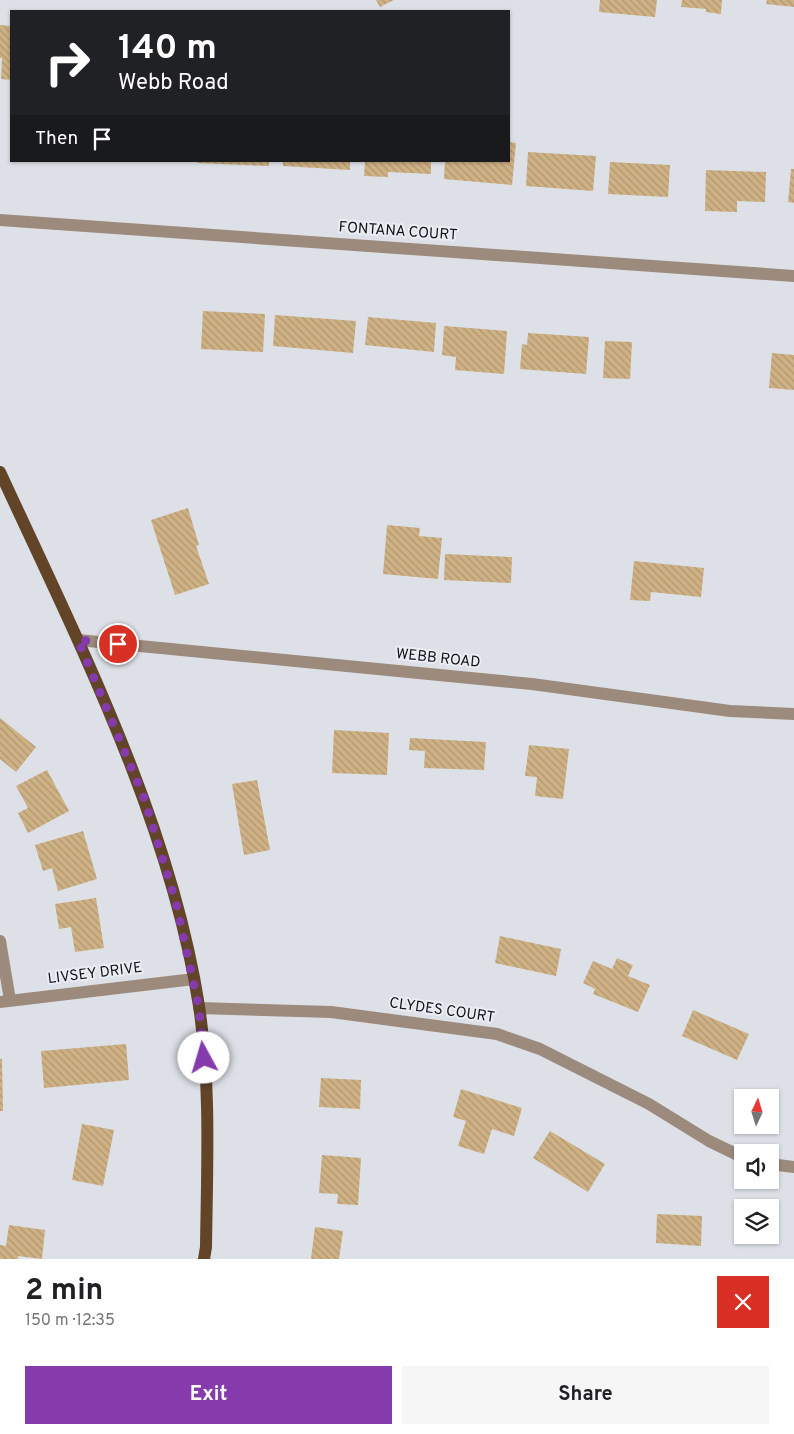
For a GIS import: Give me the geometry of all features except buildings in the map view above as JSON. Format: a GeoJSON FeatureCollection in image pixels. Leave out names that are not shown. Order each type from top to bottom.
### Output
{"type":"FeatureCollection","features":[{"type":"Feature","properties":{"kind":"main road"},"geometry":{"type":"LineString","coordinates":[[0,472],[78,640],[144,798],[176,903],[199,1008],[207,1091],[206,1247],[204,1259]]}},
{"type":"Feature","properties":{"kind":"street","name":"FONTANA COURT"},"geometry":{"type":"LineString","coordinates":[[0,220],[794,276]]}},
{"type":"Feature","properties":{"kind":"street","name":"WEBB ROAD"},"geometry":{"type":"LineString","coordinates":[[78,640],[532,684],[730,711],[794,714]]}},
{"type":"Feature","properties":{"kind":"street"},"geometry":{"type":"LineString","coordinates":[[0,941],[5,1001]]}},
{"type":"Feature","properties":{"kind":"street","name":"LIVSEY DRIVE"},"geometry":{"type":"LineString","coordinates":[[5,1001],[194,979]]}},
{"type":"Feature","properties":{"kind":"street","name":"CLYDES COURT"},"geometry":{"type":"LineString","coordinates":[[199,1008],[331,1012],[497,1034],[540,1049],[648,1104],[709,1142],[734,1153]]}},
{"type":"Feature","properties":{"kind":"street"},"geometry":{"type":"LineString","coordinates":[[779,1165],[794,1167]]}},
{"type":"Feature","properties":{"kind":"route"},"geometry":{"type":"LineString","coordinates":[[118,644],[78,640],[144,798],[176,903],[194,979],[204,1058]]}}]}
